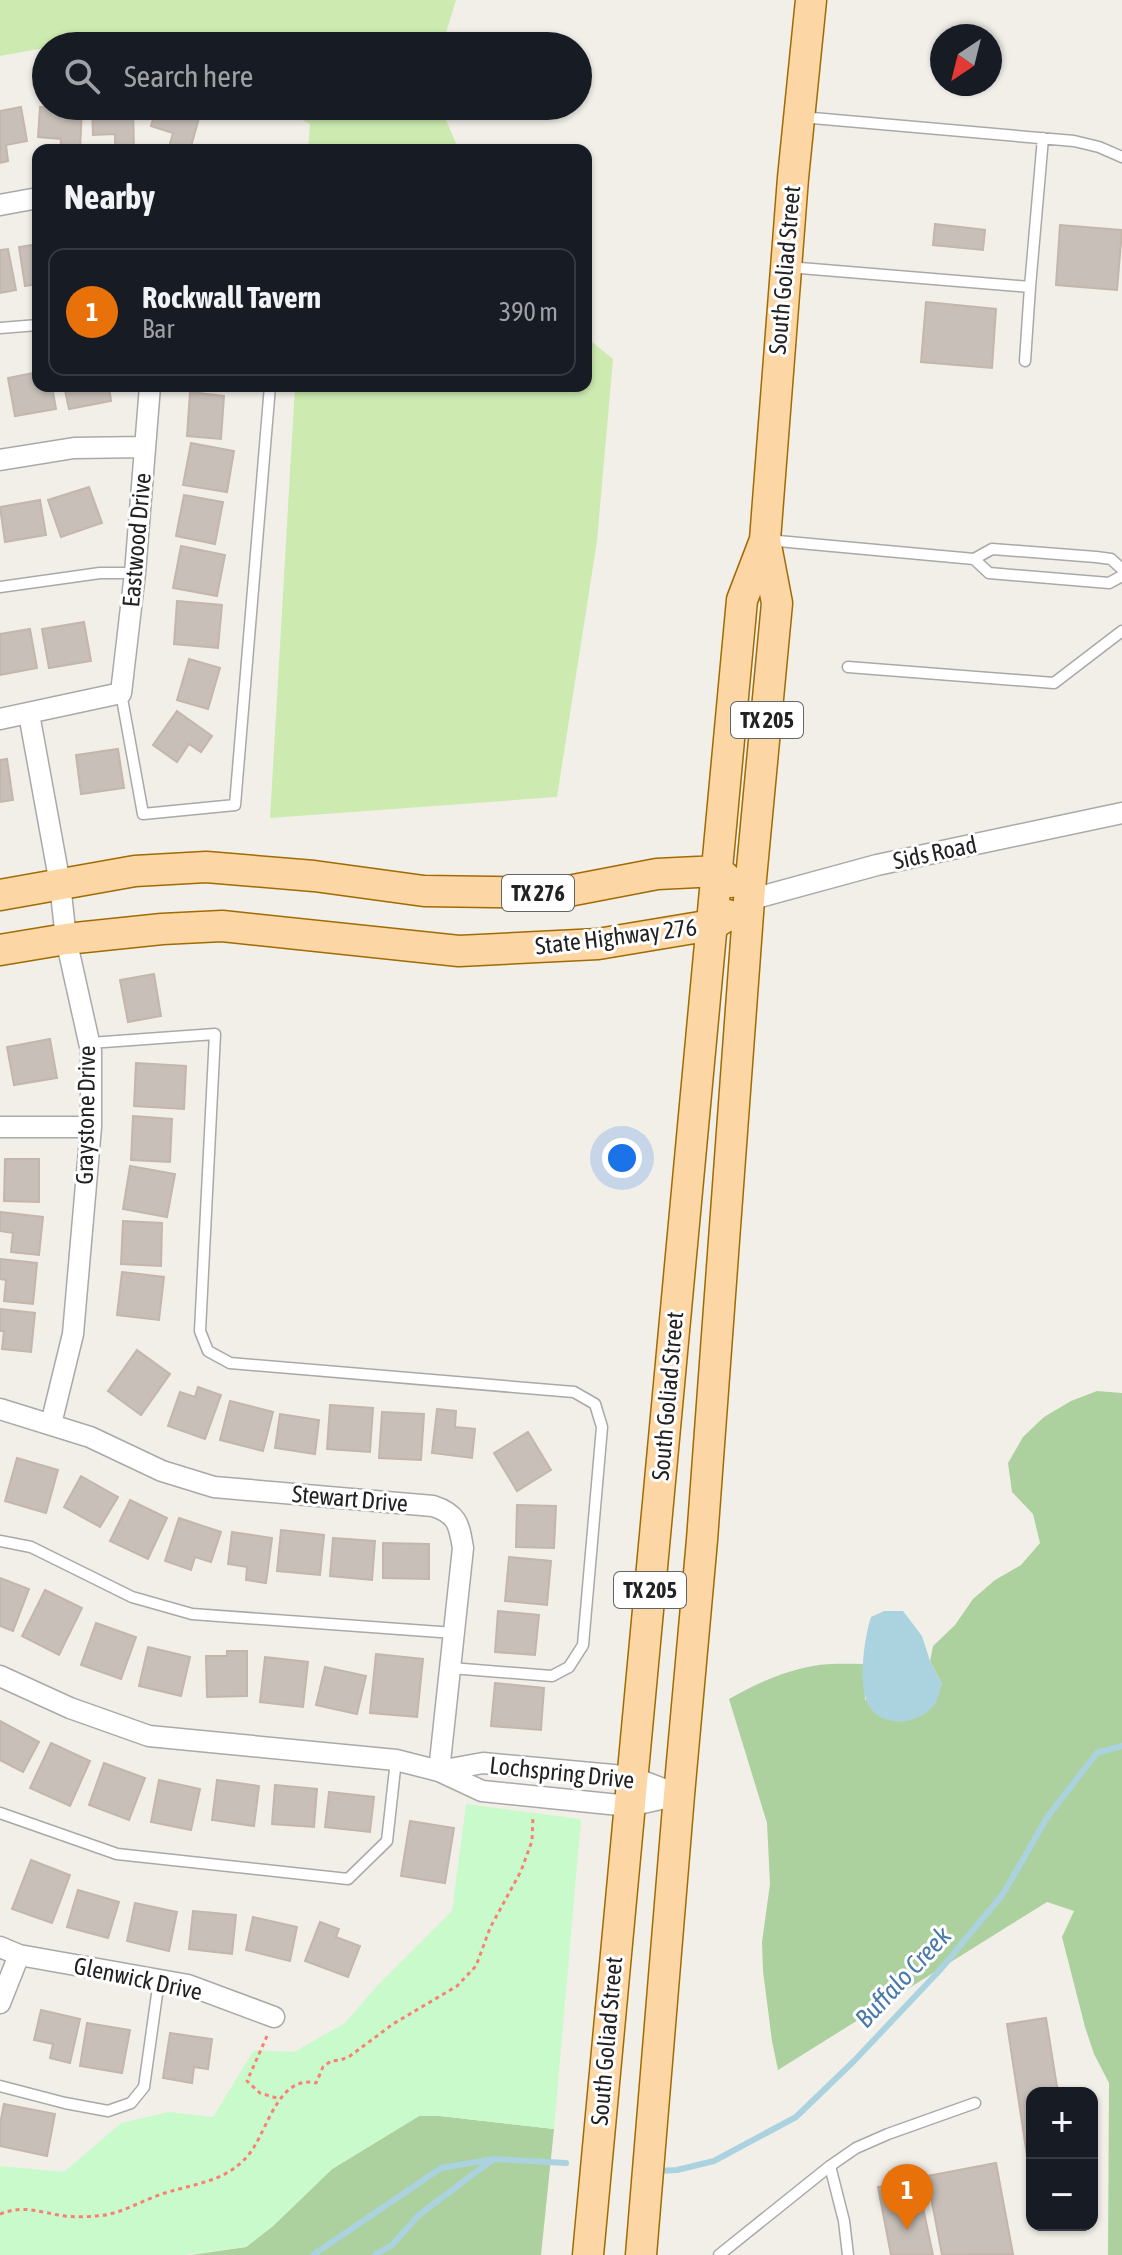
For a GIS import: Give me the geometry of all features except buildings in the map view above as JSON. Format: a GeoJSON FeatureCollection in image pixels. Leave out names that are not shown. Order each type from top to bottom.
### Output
{"type":"FeatureCollection","features":[{"type":"Feature","properties":{"kind":"main road","name":"South Goliad Street"},"geometry":{"type":"LineString","coordinates":[[641,2255],[702,1540],[749,900],[777,603],[765,540],[811,0]]}},
{"type":"Feature","properties":{"kind":"main road","name":"South Goliad Street"},"geometry":{"type":"LineString","coordinates":[[588,2255],[742,600],[765,540]]}},
{"type":"Feature","properties":{"kind":"main road","name":"TX 276"},"geometry":{"type":"LineString","coordinates":[[0,895],[135,871],[206,867],[314,876],[424,891],[558,893],[657,874],[718,871]]}},
{"type":"Feature","properties":{"kind":"main road"},"geometry":{"type":"LineString","coordinates":[[718,871],[749,900]]}},
{"type":"Feature","properties":{"kind":"main road","name":"State Highway 276"},"geometry":{"type":"LineString","coordinates":[[0,950],[66,939],[222,926],[459,951],[598,944],[712,925],[749,900]]}},
{"type":"Feature","properties":{"kind":"street"},"geometry":{"type":"LineString","coordinates":[[0,205],[32,199]]}},
{"type":"Feature","properties":{"kind":"street","name":"Eastwood Drive"},"geometry":{"type":"LineString","coordinates":[[121,693],[135,573],[150,392]]}},
{"type":"Feature","properties":{"kind":"street"},"geometry":{"type":"LineString","coordinates":[[0,460],[74,448],[145,447]]}},
{"type":"Feature","properties":{"kind":"street"},"geometry":{"type":"LineString","coordinates":[[0,719],[121,693]]}},
{"type":"Feature","properties":{"kind":"street","name":"Graystone Drive"},"geometry":{"type":"LineString","coordinates":[[29,714],[60,884],[66,939],[90,1043],[91,1127],[73,1334],[51,1424]]}},
{"type":"Feature","properties":{"kind":"street","name":"Sids Road"},"geometry":{"type":"LineString","coordinates":[[749,900],[877,865],[1122,813]]}},
{"type":"Feature","properties":{"kind":"street"},"geometry":{"type":"LineString","coordinates":[[0,1127],[91,1127]]}},
{"type":"Feature","properties":{"kind":"street","name":"Stewart Drive"},"geometry":{"type":"LineString","coordinates":[[0,1409],[90,1437],[162,1471],[214,1487],[433,1506],[448,1510],[460,1527],[463,1548],[439,1771]]}},
{"type":"Feature","properties":{"kind":"street","name":"Lochspring Drive"},"geometry":{"type":"LineString","coordinates":[[0,1676],[70,1708],[149,1736],[396,1760],[439,1771],[482,1791],[631,1791],[679,1795]]}},
{"type":"Feature","properties":{"kind":"street","name":"Lochspring Drive"},"geometry":{"type":"LineString","coordinates":[[439,1771],[483,1763],[631,1791]]}},
{"type":"Feature","properties":{"kind":"street"},"geometry":{"type":"LineString","coordinates":[[0,2003],[9,1951]]}},
{"type":"Feature","properties":{"kind":"street","name":"Glenwick Drive"},"geometry":{"type":"LineString","coordinates":[[9,1951],[188,1985],[274,2017]]}},
{"type":"Feature","properties":{"kind":"lane"},"geometry":{"type":"LineString","coordinates":[[799,117],[1074,141],[1122,157]]}},
{"type":"Feature","properties":{"kind":"lane"},"geometry":{"type":"LineString","coordinates":[[1025,361],[1043,138]]}},
{"type":"Feature","properties":{"kind":"lane"},"geometry":{"type":"LineString","coordinates":[[786,266],[1030,287]]}},
{"type":"Feature","properties":{"kind":"lane"},"geometry":{"type":"LineString","coordinates":[[0,328],[32,325]]}},
{"type":"Feature","properties":{"kind":"lane"},"geometry":{"type":"LineString","coordinates":[[121,693],[143,814],[235,805],[269,392]]}},
{"type":"Feature","properties":{"kind":"lane"},"geometry":{"type":"LineString","coordinates":[[765,540],[974,559],[992,549],[1111,559],[1122,569]]}},
{"type":"Feature","properties":{"kind":"lane"},"geometry":{"type":"LineString","coordinates":[[974,559],[989,573],[1109,583],[1122,576]]}},
{"type":"Feature","properties":{"kind":"lane"},"geometry":{"type":"LineString","coordinates":[[0,587],[100,573],[135,573]]}},
{"type":"Feature","properties":{"kind":"lane"},"geometry":{"type":"LineString","coordinates":[[848,667],[1054,683],[1122,631]]}},
{"type":"Feature","properties":{"kind":"lane"},"geometry":{"type":"LineString","coordinates":[[90,1043],[215,1034],[200,1331],[208,1351],[230,1363],[574,1392],[595,1404],[602,1427],[583,1645],[569,1667],[552,1676],[451,1668]]}},
{"type":"Feature","properties":{"kind":"lane"},"geometry":{"type":"LineString","coordinates":[[0,1541],[31,1547],[132,1597],[192,1614],[454,1633]]}},
{"type":"Feature","properties":{"kind":"lane"},"geometry":{"type":"LineString","coordinates":[[0,1813],[117,1854],[348,1879],[387,1841],[396,1760]]}},
{"type":"Feature","properties":{"kind":"lane"},"geometry":{"type":"LineString","coordinates":[[0,2086],[108,2111],[131,2103],[144,2087],[159,1980]]}},
{"type":"Feature","properties":{"kind":"lane"},"geometry":{"type":"LineString","coordinates":[[719,2255],[856,2148],[975,2103]]}},
{"type":"Feature","properties":{"kind":"lane"},"geometry":{"type":"LineString","coordinates":[[830,2166],[844,2221],[848,2255]]}},
{"type":"Feature","properties":{"kind":"path"},"geometry":{"type":"LineString","coordinates":[[0,2214],[13,2209],[31,2209],[66,2216],[98,2216],[123,2210],[163,2193],[209,2182],[242,2162],[253,2149],[280,2099],[298,2083],[316,2083],[323,2067],[331,2061],[350,2056],[468,1976],[476,1966],[490,1928],[521,1871],[532,1841],[533,1809]]}},
{"type":"Feature","properties":{"kind":"path"},"geometry":{"type":"LineString","coordinates":[[274,2017],[247,2081],[260,2093],[280,2099]]}},
{"type":"Feature","properties":{"kind":"green space"},"geometry":{"type":"Polygon","coordinates":[[[0,0],[456,0],[446,32],[32,32],[32,50],[0,56],[0,0]]]}},
{"type":"Feature","properties":{"kind":"green space"},"geometry":{"type":"Polygon","coordinates":[[[302,120],[446,120],[456,144],[308,144],[310,124],[302,120]]]}},
{"type":"Feature","properties":{"kind":"green space"},"geometry":{"type":"Polygon","coordinates":[[[592,342],[613,359],[597,541],[557,797],[270,818],[295,392],[592,392],[592,342]]]}},
{"type":"Feature","properties":{"kind":"green space"},"geometry":{"type":"Polygon","coordinates":[[[1097,1391],[1122,1393],[1122,2255],[1108,2255],[1109,2083],[1085,2027],[1062,1937],[1074,1911],[1047,1902],[778,2070],[763,1971],[762,1942],[770,1884],[767,1823],[729,1699],[759,1683],[802,1668],[825,1664],[864,1664],[865,1700],[942,1684],[930,1661],[933,1646],[955,1625],[973,1599],[995,1580],[1021,1565],[1040,1543],[1033,1514],[1012,1492],[1008,1463],[1023,1437],[1044,1417],[1071,1401],[1097,1391]]]}},
{"type":"Feature","properties":{"kind":"green space"},"geometry":{"type":"Polygon","coordinates":[[[466,1804],[581,1819],[554,2129],[419,2116],[332,2169],[273,2226],[246,2247],[184,2255],[0,2255],[0,2166],[64,2172],[121,2123],[168,2112],[213,2117],[254,2050],[294,2052],[345,2023],[376,1987],[452,1911],[466,1804]]]}},
{"type":"Feature","properties":{"kind":"green space"},"geometry":{"type":"Polygon","coordinates":[[[419,2116],[554,2129],[541,2255],[191,2255],[246,2247],[273,2226],[332,2169],[419,2116]]]}},
{"type":"Feature","properties":{"kind":"water"},"geometry":{"type":"Polygon","coordinates":[[[884,1611],[903,1611],[922,1636],[942,1684],[930,1710],[912,1720],[882,1718],[874,1712],[865,1696],[863,1661],[868,1626],[871,1617],[884,1611]]]}},
{"type":"Feature","properties":{"kind":"waterway","name":"Buffalo Creek"},"geometry":{"type":"LineString","coordinates":[[658,2171],[714,2161],[796,2117],[940,1970],[1003,1894],[1048,1816],[1097,1753],[1122,1746]]}},
{"type":"Feature","properties":{"kind":"waterway","name":"Buffalo Creek"},"geometry":{"type":"LineString","coordinates":[[313,2255],[441,2168],[494,2159],[566,2163]]}},
{"type":"Feature","properties":{"kind":"waterway"},"geometry":{"type":"LineString","coordinates":[[375,2255],[392,2245],[419,2215],[492,2160]]}},
{"type":"Feature","properties":{"kind":"place","name":"Rockwall Tavern"},"geometry":{"type":"Point","coordinates":[907,2230]}}]}
